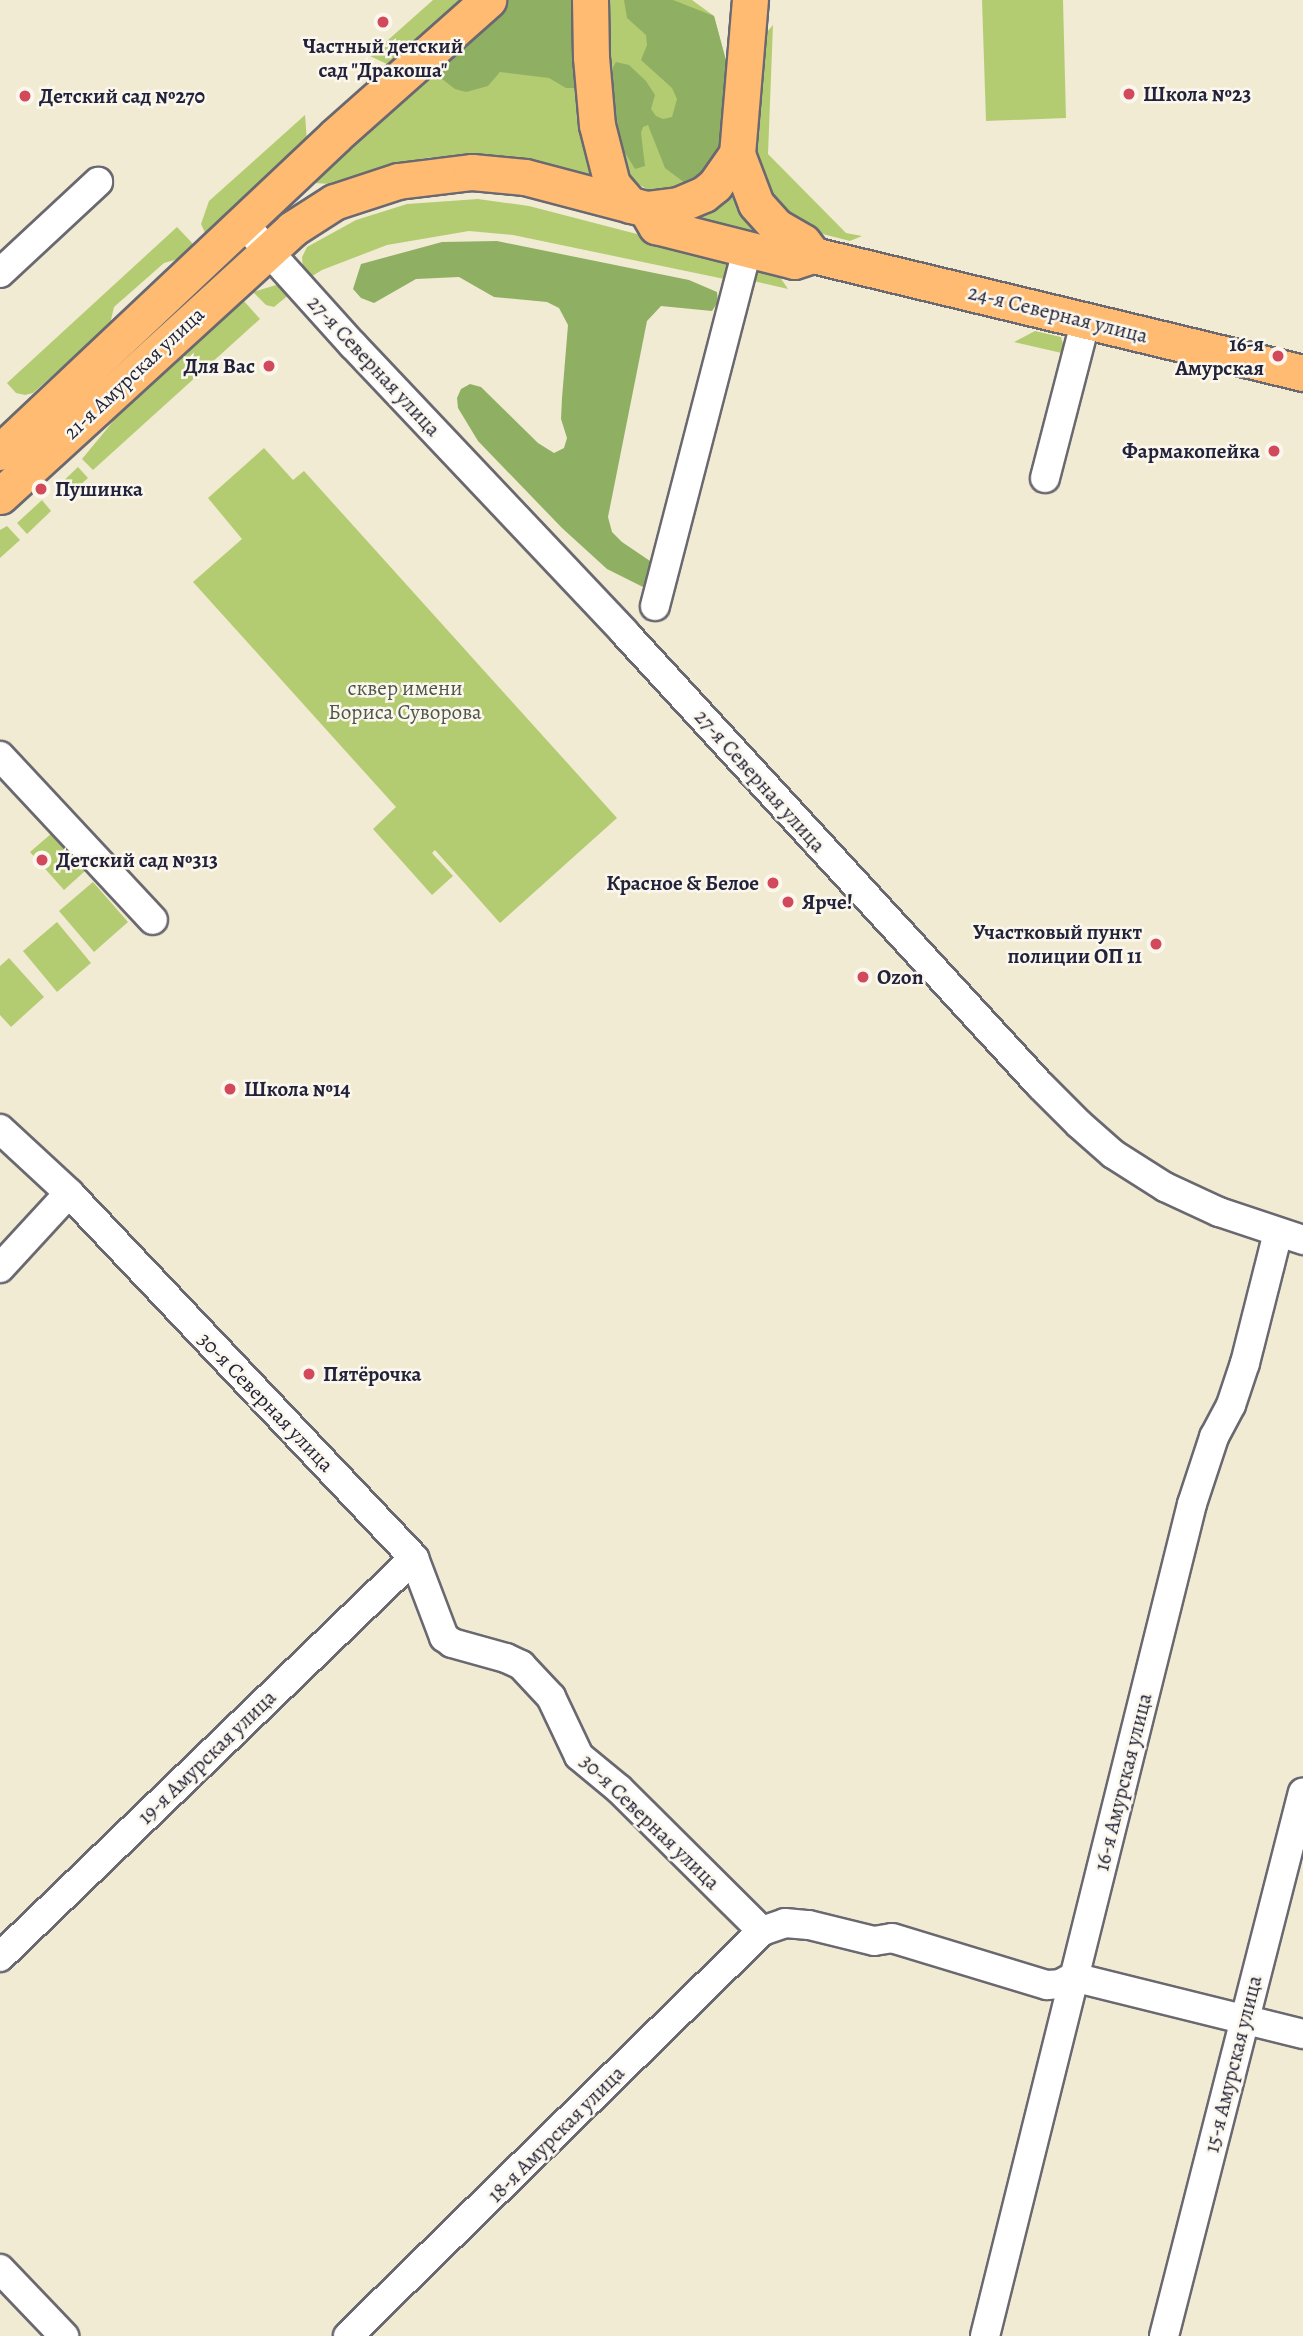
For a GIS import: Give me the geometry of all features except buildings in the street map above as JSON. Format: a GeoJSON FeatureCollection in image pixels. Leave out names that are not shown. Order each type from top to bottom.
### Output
{"type":"FeatureCollection","features":[{"type":"Feature","properties":{"kind":"main road","name":"21-я Амурская улица"},"geometry":{"type":"LineString","coordinates":[[0,452],[335,136],[488,0]]}},
{"type":"Feature","properties":{"kind":"main road"},"geometry":{"type":"LineString","coordinates":[[590,0],[597,125],[612,184],[638,207],[678,205],[704,194],[715,186],[737,154],[750,0]]}},
{"type":"Feature","properties":{"kind":"main road","name":"24-я Северная улица"},"geometry":{"type":"LineString","coordinates":[[737,154],[748,190],[761,210],[776,227],[803,242],[813,255]]}},
{"type":"Feature","properties":{"kind":"main road","name":"24-я Северная улица"},"geometry":{"type":"LineString","coordinates":[[268,251],[292,229],[334,202],[373,188],[433,175],[472,173],[525,177],[638,207],[656,226],[794,261],[813,255],[1303,373]]}},
{"type":"Feature","properties":{"kind":"main road","name":"21-я Амурская улица"},"geometry":{"type":"LineString","coordinates":[[0,496],[268,251]]}},
{"type":"Feature","properties":{"kind":"street"},"geometry":{"type":"LineString","coordinates":[[0,273],[98,183]]}},
{"type":"Feature","properties":{"kind":"street","name":"27-я Северная улица"},"geometry":{"type":"LineString","coordinates":[[243,223],[1079,1124],[1113,1154],[1165,1188],[1219,1212],[1291,1236]]}},
{"type":"Feature","properties":{"kind":"street"},"geometry":{"type":"LineString","coordinates":[[655,606],[747,249]]}},
{"type":"Feature","properties":{"kind":"street"},"geometry":{"type":"LineString","coordinates":[[1045,478],[1086,320]]}},
{"type":"Feature","properties":{"kind":"street"},"geometry":{"type":"LineString","coordinates":[[0,756],[153,920]]}},
{"type":"Feature","properties":{"kind":"street","name":"30-я Северная улица"},"geometry":{"type":"LineString","coordinates":[[0,1129],[69,1193],[414,1558],[444,1637],[452,1643],[506,1658],[521,1665],[551,1697],[579,1756],[619,1790],[762,1931]]}},
{"type":"Feature","properties":{"kind":"street"},"geometry":{"type":"LineString","coordinates":[[0,1268],[69,1193]]}},
{"type":"Feature","properties":{"kind":"street","name":"16-я Амурская улица"},"geometry":{"type":"LineString","coordinates":[[985,2336],[1192,1504],[1214,1437],[1231,1405],[1291,1236]]}},
{"type":"Feature","properties":{"kind":"street","name":"19-я Амурская улица"},"geometry":{"type":"LineString","coordinates":[[0,1957],[414,1558]]}},
{"type":"Feature","properties":{"kind":"street","name":"15-я Амурская улица"},"geometry":{"type":"LineString","coordinates":[[1164,2336],[1303,1792]]}},
{"type":"Feature","properties":{"kind":"street"},"geometry":{"type":"LineString","coordinates":[[762,1931],[785,1923],[810,1925],[874,1941],[892,1938],[1046,1985],[1060,1984],[1073,1977],[1303,2034]]}},
{"type":"Feature","properties":{"kind":"street","name":"18-я Амурская улица"},"geometry":{"type":"LineString","coordinates":[[348,2336],[762,1931]]}},
{"type":"Feature","properties":{"kind":"street"},"geometry":{"type":"LineString","coordinates":[[0,2269],[64,2336]]}},
{"type":"Feature","properties":{"kind":"green space"},"geometry":{"type":"Polygon","coordinates":[[[433,0],[468,0],[391,66],[370,56],[433,0]]]}},
{"type":"Feature","properties":{"kind":"green space"},"geometry":{"type":"Polygon","coordinates":[[[506,0],[572,0],[576,97],[592,177],[498,156],[464,155],[425,158],[331,184],[314,183],[312,178],[506,0]]]}},
{"type":"Feature","properties":{"kind":"green space"},"geometry":{"type":"Polygon","coordinates":[[[506,0],[572,0],[575,88],[566,88],[549,78],[500,72],[488,86],[466,92],[455,89],[442,79],[434,63],[506,0]]]}},
{"type":"Feature","properties":{"kind":"green space"},"geometry":{"type":"Polygon","coordinates":[[[604,0],[692,0],[714,16],[728,68],[706,180],[654,193],[627,178],[613,137],[604,0]]]}},
{"type":"Feature","properties":{"kind":"green space"},"geometry":{"type":"Polygon","coordinates":[[[624,0],[673,0],[714,16],[728,68],[721,159],[693,189],[665,168],[648,125],[643,127],[641,133],[645,166],[635,169],[622,148],[613,98],[613,67],[616,62],[629,65],[646,81],[655,95],[651,109],[656,116],[663,119],[672,117],[677,99],[672,88],[641,60],[647,45],[646,35],[627,18],[624,0]]]}},
{"type":"Feature","properties":{"kind":"green space"},"geometry":{"type":"Polygon","coordinates":[[[982,0],[1063,0],[1066,118],[986,121],[982,0]]]}},
{"type":"Feature","properties":{"kind":"green space"},"geometry":{"type":"Polygon","coordinates":[[[773,25],[768,154],[846,233],[862,236],[850,241],[807,230],[781,215],[752,157],[762,38],[773,25]]]}},
{"type":"Feature","properties":{"kind":"green space"},"geometry":{"type":"Polygon","coordinates":[[[305,115],[307,141],[206,235],[201,224],[209,201],[305,115]]]}},
{"type":"Feature","properties":{"kind":"green space"},"geometry":{"type":"Polygon","coordinates":[[[733,179],[796,251],[675,216],[733,179]]]}},
{"type":"Feature","properties":{"kind":"green space"},"geometry":{"type":"Polygon","coordinates":[[[478,199],[529,206],[714,254],[730,261],[734,281],[513,235],[469,231],[387,245],[322,270],[309,278],[303,269],[302,257],[307,247],[356,220],[407,204],[478,199]]]}},
{"type":"Feature","properties":{"kind":"green space"},"geometry":{"type":"Polygon","coordinates":[[[177,227],[195,246],[182,258],[164,263],[114,307],[110,324],[33,393],[16,393],[7,383],[177,227]]]}},
{"type":"Feature","properties":{"kind":"green space"},"geometry":{"type":"Polygon","coordinates":[[[497,241],[689,280],[717,292],[718,302],[712,311],[661,306],[647,321],[608,517],[612,532],[653,563],[654,585],[645,588],[607,569],[562,528],[478,441],[458,408],[457,398],[461,389],[470,384],[481,387],[538,443],[554,453],[564,448],[567,438],[561,419],[568,325],[559,308],[547,302],[494,297],[459,277],[416,279],[374,303],[361,298],[353,289],[361,264],[442,242],[497,241]]]}},
{"type":"Feature","properties":{"kind":"green space"},"geometry":{"type":"Polygon","coordinates":[[[754,267],[774,268],[788,289],[745,279],[754,267]]]}},
{"type":"Feature","properties":{"kind":"green space"},"geometry":{"type":"Polygon","coordinates":[[[276,285],[291,293],[274,307],[266,305],[253,292],[276,285]]]}},
{"type":"Feature","properties":{"kind":"green space"},"geometry":{"type":"Polygon","coordinates":[[[243,300],[260,319],[93,470],[82,459],[120,413],[243,300]]]}},
{"type":"Feature","properties":{"kind":"green space"},"geometry":{"type":"Polygon","coordinates":[[[1035,331],[1061,337],[1066,354],[1014,342],[1035,331]]]}},
{"type":"Feature","properties":{"kind":"green space","name":"сквер имени Бориса Суворова"},"geometry":{"type":"Polygon","coordinates":[[[264,448],[293,480],[304,471],[617,818],[500,923],[435,850],[432,853],[453,876],[432,895],[373,829],[396,807],[193,582],[242,539],[208,498],[264,448]]]}},
{"type":"Feature","properties":{"kind":"green space"},"geometry":{"type":"Polygon","coordinates":[[[78,467],[88,478],[66,498],[56,488],[78,467]]]}},
{"type":"Feature","properties":{"kind":"green space"},"geometry":{"type":"Polygon","coordinates":[[[42,500],[51,511],[27,534],[17,523],[42,500]]]}},
{"type":"Feature","properties":{"kind":"green space"},"geometry":{"type":"Polygon","coordinates":[[[7,526],[20,540],[0,558],[0,530],[7,526]]]}},
{"type":"Feature","properties":{"kind":"green space"},"geometry":{"type":"Polygon","coordinates":[[[52,833],[85,871],[64,890],[30,852],[52,833]]]}},
{"type":"Feature","properties":{"kind":"green space"},"geometry":{"type":"Polygon","coordinates":[[[93,882],[128,922],[94,952],[59,911],[93,882]]]}},
{"type":"Feature","properties":{"kind":"green space"},"geometry":{"type":"Polygon","coordinates":[[[57,922],[91,963],[57,992],[23,951],[57,922]]]}},
{"type":"Feature","properties":{"kind":"green space"},"geometry":{"type":"Polygon","coordinates":[[[9,958],[44,997],[11,1027],[0,1015],[0,966],[9,958]]]}},
{"type":"Feature","properties":{"kind":"place","name":"Частный детский сад \"Дракоша\""},"geometry":{"type":"Point","coordinates":[383,22]}},
{"type":"Feature","properties":{"kind":"place","name":"Школа №23"},"geometry":{"type":"Point","coordinates":[1129,94]}},
{"type":"Feature","properties":{"kind":"place","name":"Детский сад №270"},"geometry":{"type":"Point","coordinates":[25,96]}},
{"type":"Feature","properties":{"kind":"place","name":"16-я Амурская"},"geometry":{"type":"Point","coordinates":[1278,356]}},
{"type":"Feature","properties":{"kind":"place","name":"Для Вас"},"geometry":{"type":"Point","coordinates":[269,366]}},
{"type":"Feature","properties":{"kind":"place","name":"Фармакопейка"},"geometry":{"type":"Point","coordinates":[1274,451]}},
{"type":"Feature","properties":{"kind":"place","name":"Пушинка"},"geometry":{"type":"Point","coordinates":[41,489]}},
{"type":"Feature","properties":{"kind":"place","name":"Детский сад №313"},"geometry":{"type":"Point","coordinates":[42,860]}},
{"type":"Feature","properties":{"kind":"place","name":"Красное & Белое"},"geometry":{"type":"Point","coordinates":[773,883]}},
{"type":"Feature","properties":{"kind":"place","name":"Ярче!"},"geometry":{"type":"Point","coordinates":[788,902]}},
{"type":"Feature","properties":{"kind":"place","name":"Участковый пункт полиции ОП 11"},"geometry":{"type":"Point","coordinates":[1156,944]}},
{"type":"Feature","properties":{"kind":"place","name":"Ozon"},"geometry":{"type":"Point","coordinates":[863,977]}},
{"type":"Feature","properties":{"kind":"place","name":"Школа №14"},"geometry":{"type":"Point","coordinates":[230,1089]}},
{"type":"Feature","properties":{"kind":"place","name":"Пятёрочка"},"geometry":{"type":"Point","coordinates":[309,1374]}}]}
